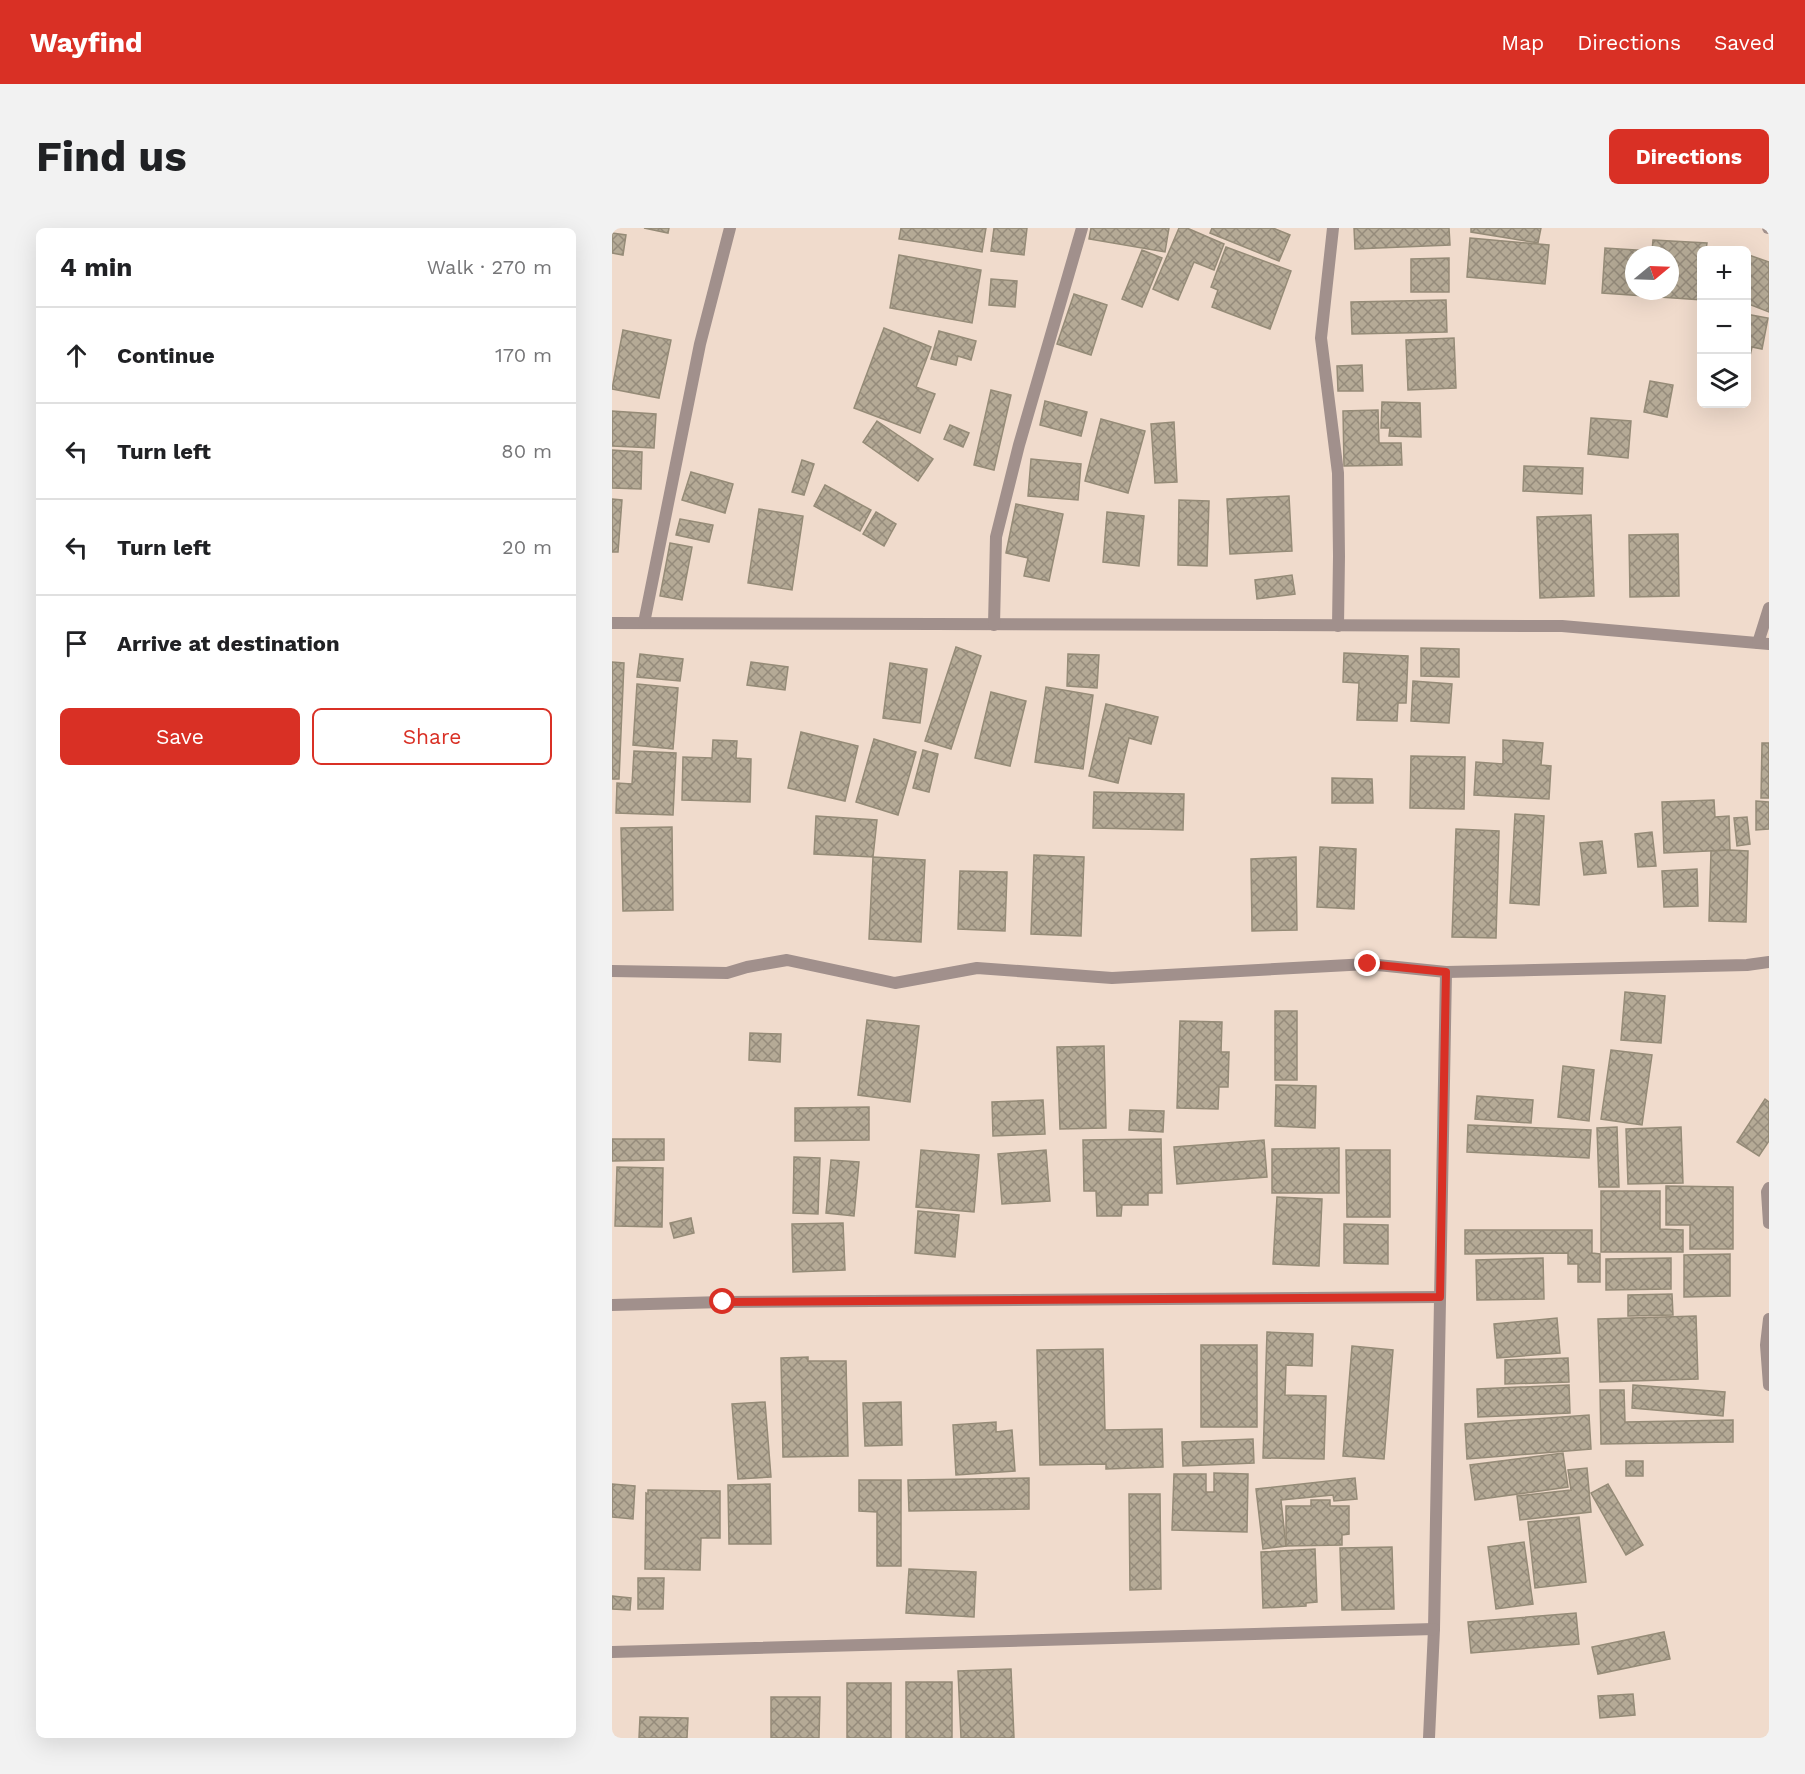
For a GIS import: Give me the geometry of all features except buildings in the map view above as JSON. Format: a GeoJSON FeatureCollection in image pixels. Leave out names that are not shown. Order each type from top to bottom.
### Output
{"type":"FeatureCollection","features":[{"type":"Feature","properties":{"kind":"street"},"geometry":{"type":"LineString","coordinates":[[644,623],[700,344],[730,228]]}},
{"type":"Feature","properties":{"kind":"street"},"geometry":{"type":"LineString","coordinates":[[994,625],[996,537],[1019,445],[1082,228]]}},
{"type":"Feature","properties":{"kind":"street"},"geometry":{"type":"LineString","coordinates":[[1333,228],[1321,338],[1338,473],[1340,556],[1338,626]]}},
{"type":"Feature","properties":{"kind":"street"},"geometry":{"type":"LineString","coordinates":[[612,623],[1562,626],[1763,643],[1769,608]]}},
{"type":"Feature","properties":{"kind":"street"},"geometry":{"type":"LineString","coordinates":[[612,971],[728,973],[747,967],[788,960],[895,983],[977,968],[1112,978],[1368,964],[1446,972],[1747,965],[1769,962]]}},
{"type":"Feature","properties":{"kind":"street"},"geometry":{"type":"LineString","coordinates":[[1429,1738],[1434,1629],[1446,972]]}},
{"type":"Feature","properties":{"kind":"street"},"geometry":{"type":"LineString","coordinates":[[1769,1188],[1767,1192],[1769,1223]]}},
{"type":"Feature","properties":{"kind":"street"},"geometry":{"type":"LineString","coordinates":[[612,1305],[723,1302],[1440,1297]]}},
{"type":"Feature","properties":{"kind":"street"},"geometry":{"type":"LineString","coordinates":[[1769,1319],[1766,1344],[1769,1385]]}},
{"type":"Feature","properties":{"kind":"street"},"geometry":{"type":"LineString","coordinates":[[612,1652],[1434,1629]]}},
{"type":"Feature","properties":{"kind":"route"},"geometry":{"type":"LineString","coordinates":[[723,1302],[1440,1297],[1446,972],[1368,964]]}}]}
